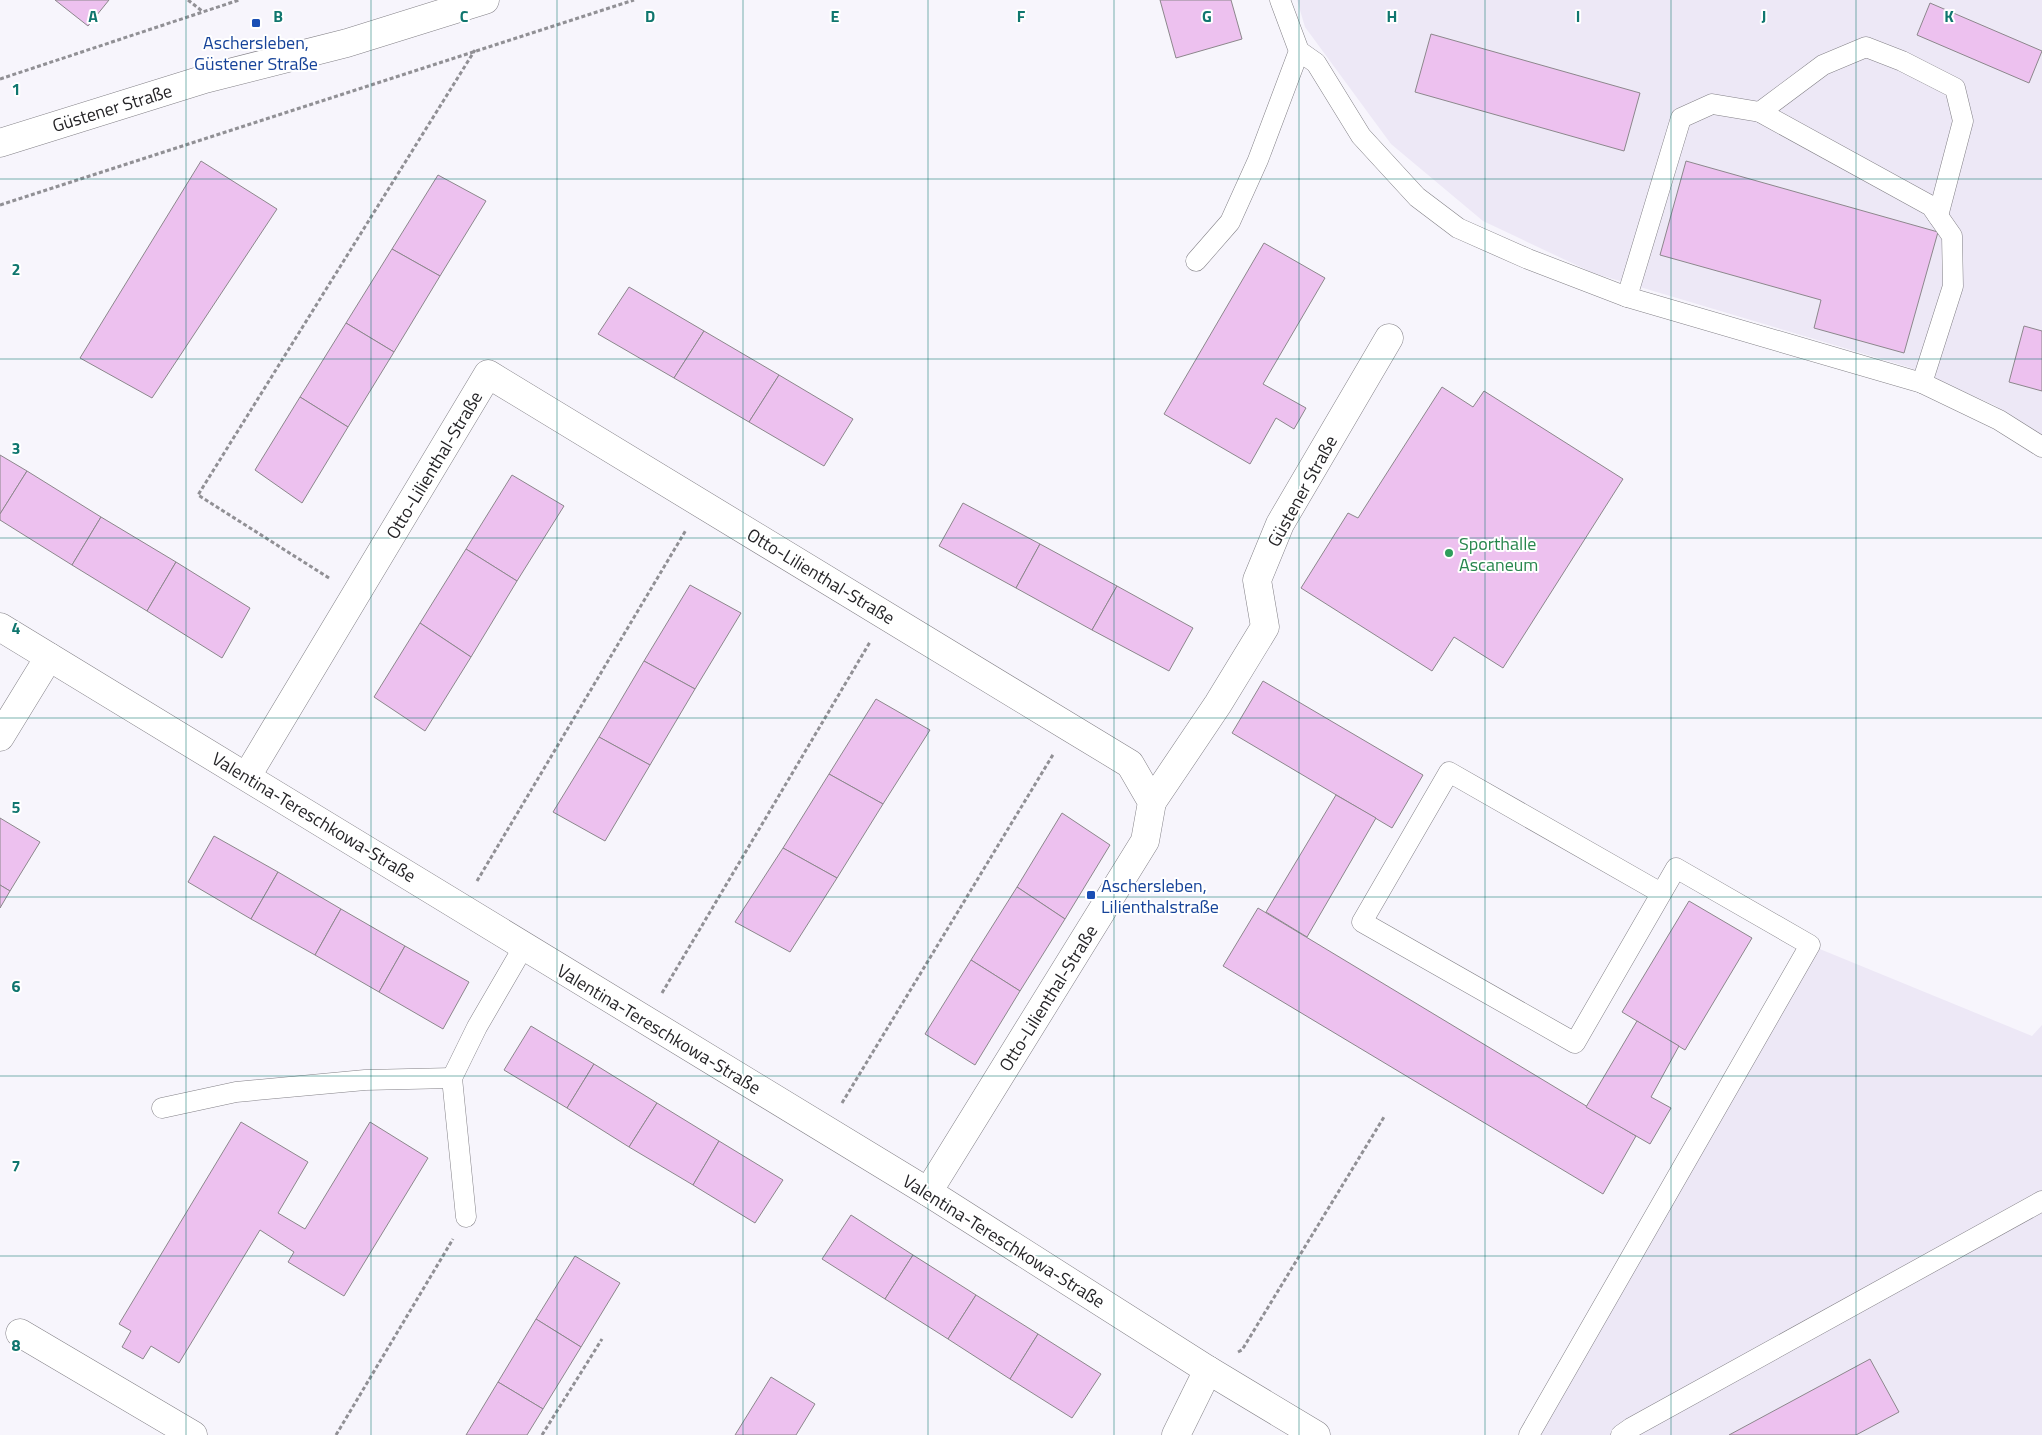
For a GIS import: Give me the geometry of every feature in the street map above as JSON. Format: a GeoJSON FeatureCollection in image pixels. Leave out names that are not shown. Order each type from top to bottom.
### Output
{"type":"FeatureCollection","features":[{"type":"Feature","properties":{"kind":"street","name":"Güstener Straße"},"geometry":{"type":"LineString","coordinates":[[0,143],[205,79],[347,42],[485,0]]}},
{"type":"Feature","properties":{"kind":"street","name":"Güstener Straße"},"geometry":{"type":"LineString","coordinates":[[1152,802],[1218,704],[1265,627],[1257,580],[1280,524],[1389,338]]}},
{"type":"Feature","properties":{"kind":"street","name":"Otto-Lilienthal-Straße"},"geometry":{"type":"LineString","coordinates":[[247,776],[488,374],[1130,764],[1152,802],[1144,841],[928,1192]]}},
{"type":"Feature","properties":{"kind":"street","name":"Valentina-Tereschkowa-Straße"},"geometry":{"type":"LineString","coordinates":[[0,627],[928,1192],[1208,1370],[1316,1435]]}},
{"type":"Feature","properties":{"kind":"street"},"geometry":{"type":"LineString","coordinates":[[0,738],[49,657]]}},
{"type":"Feature","properties":{"kind":"street"},"geometry":{"type":"LineString","coordinates":[[20,1333],[193,1435]]}},
{"type":"Feature","properties":{"kind":"street"},"geometry":{"type":"LineString","coordinates":[[1176,1435],[1208,1370]]}},
{"type":"Feature","properties":{"kind":"lane"},"geometry":{"type":"LineString","coordinates":[[1280,0],[1298,51],[1316,63],[1361,136],[1417,197],[1458,228],[1528,259],[1627,297],[1922,383],[1999,420],[2042,447]]}},
{"type":"Feature","properties":{"kind":"lane"},"geometry":{"type":"LineString","coordinates":[[1760,112],[1823,65],[1866,47],[1902,61],[1955,88],[1963,121],[1938,216]]}},
{"type":"Feature","properties":{"kind":"lane"},"geometry":{"type":"LineString","coordinates":[[1196,261],[1230,222],[1258,160],[1298,51]]}},
{"type":"Feature","properties":{"kind":"lane"},"geometry":{"type":"LineString","coordinates":[[1627,297],[1681,118],[1712,104],[1760,112],[1931,206],[1952,236],[1953,286],[1922,383]]}},
{"type":"Feature","properties":{"kind":"lane"},"geometry":{"type":"LineString","coordinates":[[1529,1435],[1810,945],[1676,868],[1575,1043],[1362,922],[1449,772],[1661,893]]}},
{"type":"Feature","properties":{"kind":"lane"},"geometry":{"type":"LineString","coordinates":[[466,1217],[452,1078],[477,1027],[524,946]]}},
{"type":"Feature","properties":{"kind":"lane"},"geometry":{"type":"LineString","coordinates":[[162,1108],[236,1092],[365,1080],[452,1078]]}},
{"type":"Feature","properties":{"kind":"lane"},"geometry":{"type":"LineString","coordinates":[[1622,1435],[1640,1423],[2042,1201]]}},
{"type":"Feature","properties":{"kind":"path"},"geometry":{"type":"LineString","coordinates":[[188,0],[202,11]]}},
{"type":"Feature","properties":{"kind":"path"},"geometry":{"type":"LineString","coordinates":[[0,79],[239,0]]}},
{"type":"Feature","properties":{"kind":"path"},"geometry":{"type":"LineString","coordinates":[[0,205],[634,0]]}},
{"type":"Feature","properties":{"kind":"path"},"geometry":{"type":"LineString","coordinates":[[356,595],[198,495],[476,50]]}},
{"type":"Feature","properties":{"kind":"path"},"geometry":{"type":"LineString","coordinates":[[461,908],[702,503]]}},
{"type":"Feature","properties":{"kind":"path"},"geometry":{"type":"LineString","coordinates":[[646,1020],[886,616]]}},
{"type":"Feature","properties":{"kind":"path"},"geometry":{"type":"LineString","coordinates":[[826,1130],[1069,727]]}},
{"type":"Feature","properties":{"kind":"path"},"geometry":{"type":"LineString","coordinates":[[1208,1370],[1242,1350],[1384,1117]]}},
{"type":"Feature","properties":{"kind":"path"},"geometry":{"type":"LineString","coordinates":[[336,1435],[466,1217]]}},
{"type":"Feature","properties":{"kind":"path"},"geometry":{"type":"LineString","coordinates":[[542,1435],[602,1339]]}},
{"type":"Feature","properties":{"kind":"shaded area"},"geometry":{"type":"Polygon","coordinates":[[[1297,0],[2042,0],[2042,435],[1994,405],[1908,367],[1593,273],[1483,221],[1391,144],[1305,27],[1297,0]]]}},
{"type":"Feature","properties":{"kind":"shaded area"},"geometry":{"type":"Polygon","coordinates":[[[1810,945],[2032,1036],[2042,1025],[2042,1435],[1529,1435],[1810,945]]]}},
{"type":"Feature","properties":{"kind":"building"},"geometry":{"type":"Polygon","coordinates":[[[55,0],[109,0],[88,26],[55,0]]]}},
{"type":"Feature","properties":{"kind":"building"},"geometry":{"type":"Polygon","coordinates":[[[1160,0],[1231,0],[1242,39],[1176,58],[1160,0]]]}},
{"type":"Feature","properties":{"kind":"building"},"geometry":{"type":"Polygon","coordinates":[[[1930,3],[2042,51],[2029,83],[1917,35],[1930,3]]]}},
{"type":"Feature","properties":{"kind":"building"},"geometry":{"type":"Polygon","coordinates":[[[1431,34],[1640,93],[1624,151],[1415,92],[1431,34]]]}},
{"type":"Feature","properties":{"kind":"building"},"geometry":{"type":"Polygon","coordinates":[[[201,161],[277,209],[152,398],[80,358],[201,161]]]}},
{"type":"Feature","properties":{"kind":"building"},"geometry":{"type":"Polygon","coordinates":[[[1686,161],[1938,232],[1904,353],[1814,328],[1821,300],[1660,255],[1686,161]]]}},
{"type":"Feature","properties":{"kind":"building"},"geometry":{"type":"Polygon","coordinates":[[[438,175],[486,201],[440,276],[392,249],[438,175]]]}},
{"type":"Feature","properties":{"kind":"building"},"geometry":{"type":"Polygon","coordinates":[[[1264,243],[1325,278],[1263,384],[1306,408],[1294,429],[1276,418],[1250,464],[1164,414],[1264,243]]]}},
{"type":"Feature","properties":{"kind":"building"},"geometry":{"type":"Polygon","coordinates":[[[392,249],[440,276],[394,352],[346,323],[392,249]]]}},
{"type":"Feature","properties":{"kind":"building"},"geometry":{"type":"Polygon","coordinates":[[[629,287],[704,331],[674,378],[598,334],[629,287]]]}},
{"type":"Feature","properties":{"kind":"building"},"geometry":{"type":"Polygon","coordinates":[[[346,323],[394,352],[348,427],[300,397],[346,323]]]}},
{"type":"Feature","properties":{"kind":"building"},"geometry":{"type":"Polygon","coordinates":[[[2024,326],[2042,331],[2042,391],[2009,382],[2024,326]]]}},
{"type":"Feature","properties":{"kind":"building"},"geometry":{"type":"Polygon","coordinates":[[[704,331],[779,375],[749,422],[674,378],[704,331]]]}},
{"type":"Feature","properties":{"kind":"building"},"geometry":{"type":"Polygon","coordinates":[[[779,375],[853,419],[824,466],[749,422],[779,375]]]}},
{"type":"Feature","properties":{"kind":"building","name":"Sporthalle Ascaneum"},"geometry":{"type":"Polygon","coordinates":[[[1442,387],[1473,407],[1484,391],[1623,479],[1503,668],[1454,637],[1432,671],[1301,588],[1348,513],[1358,518],[1442,387]]]}},
{"type":"Feature","properties":{"kind":"building"},"geometry":{"type":"Polygon","coordinates":[[[300,397],[348,427],[302,503],[255,470],[300,397]]]}},
{"type":"Feature","properties":{"kind":"building"},"geometry":{"type":"Polygon","coordinates":[[[0,455],[27,471],[0,514],[0,455]]]}},
{"type":"Feature","properties":{"kind":"building"},"geometry":{"type":"Polygon","coordinates":[[[27,471],[101,517],[72,565],[0,520],[0,514],[27,471]]]}},
{"type":"Feature","properties":{"kind":"building"},"geometry":{"type":"Polygon","coordinates":[[[512,475],[564,506],[517,581],[466,549],[512,475]]]}},
{"type":"Feature","properties":{"kind":"building"},"geometry":{"type":"Polygon","coordinates":[[[963,503],[1040,544],[1016,588],[939,546],[963,503]]]}},
{"type":"Feature","properties":{"kind":"building"},"geometry":{"type":"Polygon","coordinates":[[[101,517],[176,562],[147,611],[72,565],[101,517]]]}},
{"type":"Feature","properties":{"kind":"building"},"geometry":{"type":"Polygon","coordinates":[[[1040,544],[1117,586],[1092,630],[1016,588],[1040,544]]]}},
{"type":"Feature","properties":{"kind":"building"},"geometry":{"type":"Polygon","coordinates":[[[466,549],[517,581],[471,657],[420,623],[466,549]]]}},
{"type":"Feature","properties":{"kind":"building"},"geometry":{"type":"Polygon","coordinates":[[[176,562],[250,608],[222,658],[147,611],[176,562]]]}},
{"type":"Feature","properties":{"kind":"building"},"geometry":{"type":"Polygon","coordinates":[[[690,585],[741,613],[695,689],[644,661],[690,585]]]}},
{"type":"Feature","properties":{"kind":"building"},"geometry":{"type":"Polygon","coordinates":[[[1117,586],[1193,628],[1169,671],[1092,630],[1117,586]]]}},
{"type":"Feature","properties":{"kind":"building"},"geometry":{"type":"Polygon","coordinates":[[[420,623],[471,657],[425,731],[374,697],[420,623]]]}},
{"type":"Feature","properties":{"kind":"building"},"geometry":{"type":"Polygon","coordinates":[[[644,661],[695,689],[650,765],[599,737],[644,661]]]}},
{"type":"Feature","properties":{"kind":"building"},"geometry":{"type":"Polygon","coordinates":[[[1263,681],[1423,775],[1392,828],[1232,733],[1263,681]]]}},
{"type":"Feature","properties":{"kind":"building"},"geometry":{"type":"Polygon","coordinates":[[[876,699],[930,730],[883,804],[829,774],[876,699]]]}},
{"type":"Feature","properties":{"kind":"building"},"geometry":{"type":"Polygon","coordinates":[[[599,737],[650,765],[605,841],[553,812],[599,737]]]}},
{"type":"Feature","properties":{"kind":"building"},"geometry":{"type":"Polygon","coordinates":[[[829,774],[883,804],[837,878],[783,848],[829,774]]]}},
{"type":"Feature","properties":{"kind":"building"},"geometry":{"type":"Polygon","coordinates":[[[1336,795],[1376,818],[1307,937],[1266,912],[1336,795]]]}},
{"type":"Feature","properties":{"kind":"building"},"geometry":{"type":"Polygon","coordinates":[[[1062,813],[1110,845],[1065,919],[1017,887],[1062,813]]]}},
{"type":"Feature","properties":{"kind":"building"},"geometry":{"type":"Polygon","coordinates":[[[0,818],[40,842],[10,891],[0,885],[0,818]]]}},
{"type":"Feature","properties":{"kind":"building"},"geometry":{"type":"Polygon","coordinates":[[[214,836],[278,872],[251,919],[188,882],[214,836]]]}},
{"type":"Feature","properties":{"kind":"building"},"geometry":{"type":"Polygon","coordinates":[[[783,848],[837,878],[790,952],[735,922],[783,848]]]}},
{"type":"Feature","properties":{"kind":"building"},"geometry":{"type":"Polygon","coordinates":[[[278,872],[341,909],[315,955],[251,919],[278,872]]]}},
{"type":"Feature","properties":{"kind":"building"},"geometry":{"type":"Polygon","coordinates":[[[0,885],[10,891],[0,908],[0,885]]]}},
{"type":"Feature","properties":{"kind":"building"},"geometry":{"type":"Polygon","coordinates":[[[1017,887],[1065,919],[1020,991],[971,960],[1017,887]]]}},
{"type":"Feature","properties":{"kind":"building"},"geometry":{"type":"Polygon","coordinates":[[[1689,901],[1752,938],[1685,1050],[1622,1012],[1689,901]]]}},
{"type":"Feature","properties":{"kind":"building"},"geometry":{"type":"Polygon","coordinates":[[[1258,908],[1636,1136],[1603,1194],[1223,966],[1258,908]]]}},
{"type":"Feature","properties":{"kind":"building"},"geometry":{"type":"Polygon","coordinates":[[[341,909],[405,946],[379,992],[315,955],[341,909]]]}},
{"type":"Feature","properties":{"kind":"building"},"geometry":{"type":"Polygon","coordinates":[[[405,946],[469,982],[443,1029],[379,992],[405,946]]]}},
{"type":"Feature","properties":{"kind":"building"},"geometry":{"type":"Polygon","coordinates":[[[971,960],[1020,991],[975,1065],[925,1034],[971,960]]]}},
{"type":"Feature","properties":{"kind":"building"},"geometry":{"type":"Polygon","coordinates":[[[1637,1021],[1679,1046],[1651,1097],[1671,1108],[1650,1144],[1586,1107],[1637,1021]]]}},
{"type":"Feature","properties":{"kind":"building"},"geometry":{"type":"Polygon","coordinates":[[[531,1026],[594,1064],[567,1108],[504,1070],[531,1026]]]}},
{"type":"Feature","properties":{"kind":"building"},"geometry":{"type":"Polygon","coordinates":[[[594,1064],[657,1103],[629,1147],[567,1108],[594,1064]]]}},
{"type":"Feature","properties":{"kind":"building"},"geometry":{"type":"Polygon","coordinates":[[[657,1103],[719,1141],[693,1185],[629,1147],[657,1103]]]}},
{"type":"Feature","properties":{"kind":"building"},"geometry":{"type":"Polygon","coordinates":[[[241,1122],[308,1162],[278,1213],[305,1229],[370,1122],[428,1158],[344,1296],[288,1262],[294,1252],[260,1230],[179,1363],[151,1346],[143,1359],[122,1347],[131,1331],[119,1324],[241,1122]]]}},
{"type":"Feature","properties":{"kind":"building"},"geometry":{"type":"Polygon","coordinates":[[[719,1141],[783,1180],[755,1223],[693,1185],[719,1141]]]}},
{"type":"Feature","properties":{"kind":"building"},"geometry":{"type":"Polygon","coordinates":[[[851,1215],[913,1255],[885,1299],[822,1259],[851,1215]]]}},
{"type":"Feature","properties":{"kind":"building"},"geometry":{"type":"Polygon","coordinates":[[[913,1255],[976,1295],[948,1339],[885,1299],[913,1255]]]}},
{"type":"Feature","properties":{"kind":"building"},"geometry":{"type":"Polygon","coordinates":[[[575,1256],[620,1283],[581,1347],[536,1319],[575,1256]]]}},
{"type":"Feature","properties":{"kind":"building"},"geometry":{"type":"Polygon","coordinates":[[[976,1295],[1038,1334],[1010,1379],[948,1339],[976,1295]]]}},
{"type":"Feature","properties":{"kind":"building"},"geometry":{"type":"Polygon","coordinates":[[[536,1319],[581,1347],[543,1409],[498,1382],[536,1319]]]}},
{"type":"Feature","properties":{"kind":"building"},"geometry":{"type":"Polygon","coordinates":[[[1038,1334],[1101,1374],[1072,1418],[1010,1379],[1038,1334]]]}},
{"type":"Feature","properties":{"kind":"building"},"geometry":{"type":"Polygon","coordinates":[[[1870,1359],[1899,1412],[1856,1435],[1729,1435],[1870,1359]]]}},
{"type":"Feature","properties":{"kind":"building"},"geometry":{"type":"Polygon","coordinates":[[[771,1377],[815,1404],[796,1435],[735,1435],[771,1377]]]}},
{"type":"Feature","properties":{"kind":"building"},"geometry":{"type":"Polygon","coordinates":[[[498,1382],[543,1409],[527,1435],[466,1435],[498,1382]]]}},
{"type":"Feature","properties":{"kind":"place","name":"Aschersleben, Güstener Straße"},"geometry":{"type":"Point","coordinates":[256,23]}},
{"type":"Feature","properties":{"kind":"place","name":"Sporthalle Ascaneum"},"geometry":{"type":"Point","coordinates":[1449,553]}},
{"type":"Feature","properties":{"kind":"place","name":"Aschersleben, Lilienthalstraße"},"geometry":{"type":"Point","coordinates":[1091,895]}}]}
